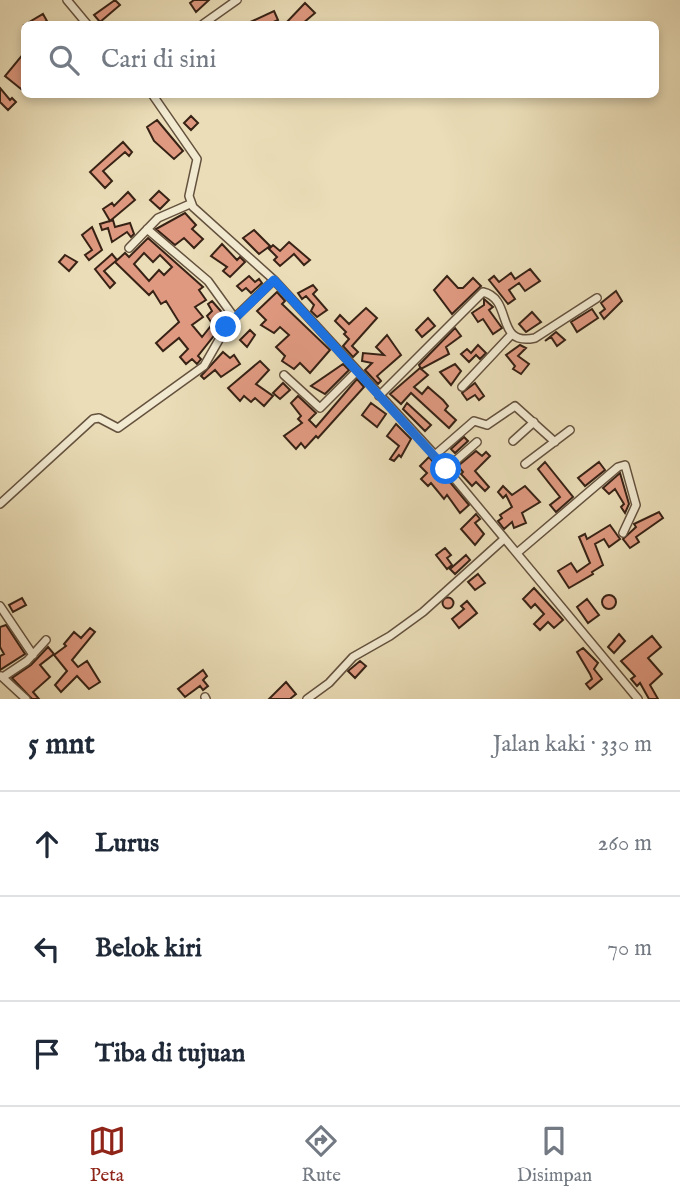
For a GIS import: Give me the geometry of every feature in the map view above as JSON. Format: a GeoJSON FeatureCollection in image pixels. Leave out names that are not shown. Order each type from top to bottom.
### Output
{"type":"FeatureCollection","features":[{"type":"Feature","properties":{"kind":"street"},"geometry":{"type":"LineString","coordinates":[[67,0],[80,21]]}},
{"type":"Feature","properties":{"kind":"street"},"geometry":{"type":"LineString","coordinates":[[207,21],[237,0]]}},
{"type":"Feature","properties":{"kind":"street"},"geometry":{"type":"LineString","coordinates":[[155,98],[197,159],[190,204]]}},
{"type":"Feature","properties":{"kind":"street"},"geometry":{"type":"LineString","coordinates":[[129,248],[163,214],[190,204]]}},
{"type":"Feature","properties":{"kind":"street"},"geometry":{"type":"LineString","coordinates":[[190,204],[274,280],[435,455],[638,699]]}},
{"type":"Feature","properties":{"kind":"street"},"geometry":{"type":"LineString","coordinates":[[147,229],[208,281],[234,317]]}},
{"type":"Feature","properties":{"kind":"street"},"geometry":{"type":"LineString","coordinates":[[0,504],[93,419],[100,418],[118,428],[196,373],[209,361],[224,329],[234,317],[274,280]]}},
{"type":"Feature","properties":{"kind":"street"},"geometry":{"type":"LineString","coordinates":[[379,396],[483,292],[488,294],[505,315],[511,335],[523,341],[535,338],[597,298]]}},
{"type":"Feature","properties":{"kind":"street"},"geometry":{"type":"LineString","coordinates":[[462,387],[511,335]]}},
{"type":"Feature","properties":{"kind":"street"},"geometry":{"type":"LineString","coordinates":[[284,375],[320,408],[356,372]]}},
{"type":"Feature","properties":{"kind":"street"},"geometry":{"type":"LineString","coordinates":[[435,455],[474,421],[487,425],[515,406],[555,442]]}},
{"type":"Feature","properties":{"kind":"street"},"geometry":{"type":"LineString","coordinates":[[513,441],[534,422]]}},
{"type":"Feature","properties":{"kind":"street"},"geometry":{"type":"LineString","coordinates":[[525,464],[570,430]]}},
{"type":"Feature","properties":{"kind":"street"},"geometry":{"type":"LineString","coordinates":[[446,469],[477,442]]}},
{"type":"Feature","properties":{"kind":"street"},"geometry":{"type":"LineString","coordinates":[[517,553],[618,467],[626,466],[636,505],[623,533]]}},
{"type":"Feature","properties":{"kind":"street"},"geometry":{"type":"LineString","coordinates":[[312,697],[353,657],[390,636],[423,612],[504,539]]}},
{"type":"Feature","properties":{"kind":"street"},"geometry":{"type":"LineString","coordinates":[[0,606],[33,655]]}},
{"type":"Feature","properties":{"kind":"street"},"geometry":{"type":"LineString","coordinates":[[26,699],[2,676],[33,655],[46,640]]}},
{"type":"Feature","properties":{"kind":"building"},"geometry":{"type":"Polygon","coordinates":[[[115,0],[120,5],[101,21],[94,15],[115,0]]]}},
{"type":"Feature","properties":{"kind":"building"},"geometry":{"type":"Polygon","coordinates":[[[194,0],[209,0],[196,12],[190,3],[194,0]]]}},
{"type":"Feature","properties":{"kind":"building"},"geometry":{"type":"Polygon","coordinates":[[[305,3],[315,13],[306,21],[288,21],[305,3]]]}},
{"type":"Feature","properties":{"kind":"building"},"geometry":{"type":"Polygon","coordinates":[[[274,11],[278,20],[276,21],[252,21],[274,11]]]}},
{"type":"Feature","properties":{"kind":"building"},"geometry":{"type":"Polygon","coordinates":[[[43,14],[47,21],[31,21],[43,14]]]}},
{"type":"Feature","properties":{"kind":"building"},"geometry":{"type":"Polygon","coordinates":[[[21,57],[21,89],[5,76],[21,57]]]}},
{"type":"Feature","properties":{"kind":"building"},"geometry":{"type":"Polygon","coordinates":[[[0,88],[10,100],[12,98],[16,102],[8,110],[0,102],[0,88]]]}},
{"type":"Feature","properties":{"kind":"building"},"geometry":{"type":"Polygon","coordinates":[[[191,116],[198,123],[191,130],[184,123],[191,116]]]}},
{"type":"Feature","properties":{"kind":"building"},"geometry":{"type":"Polygon","coordinates":[[[157,120],[183,151],[174,159],[154,141],[147,127],[157,120]]]}},
{"type":"Feature","properties":{"kind":"building"},"geometry":{"type":"Polygon","coordinates":[[[123,142],[132,152],[129,156],[125,152],[103,171],[112,181],[105,188],[90,172],[123,142]]]}},
{"type":"Feature","properties":{"kind":"building"},"geometry":{"type":"Polygon","coordinates":[[[159,191],[169,200],[160,209],[150,200],[159,191]]]}},
{"type":"Feature","properties":{"kind":"building"},"geometry":{"type":"Polygon","coordinates":[[[128,192],[135,200],[110,221],[103,209],[112,203],[114,206],[128,192]]]}},
{"type":"Feature","properties":{"kind":"building"},"geometry":{"type":"Polygon","coordinates":[[[185,213],[196,225],[192,229],[203,239],[194,248],[184,238],[175,245],[156,229],[185,213]]]}},
{"type":"Feature","properties":{"kind":"building"},"geometry":{"type":"Polygon","coordinates":[[[113,220],[115,227],[130,223],[134,234],[131,237],[127,232],[112,242],[108,228],[102,230],[100,224],[113,220]]]}},
{"type":"Feature","properties":{"kind":"building"},"geometry":{"type":"Polygon","coordinates":[[[92,227],[102,250],[89,260],[85,255],[92,250],[82,235],[92,227]]]}},
{"type":"Feature","properties":{"kind":"building"},"geometry":{"type":"Polygon","coordinates":[[[254,230],[270,246],[259,254],[243,238],[254,230]]]}},
{"type":"Feature","properties":{"kind":"building"},"geometry":{"type":"Polygon","coordinates":[[[148,238],[203,287],[199,290],[206,300],[195,307],[203,317],[192,325],[202,337],[210,327],[216,333],[198,356],[201,359],[197,364],[192,359],[186,364],[180,357],[188,349],[179,338],[163,351],[156,343],[179,322],[166,301],[161,304],[153,291],[149,295],[115,262],[125,253],[129,257],[148,238]],[[144,253],[134,264],[149,281],[159,270],[164,275],[172,267],[160,255],[153,262],[144,253]]]}},
{"type":"Feature","properties":{"kind":"building"},"geometry":{"type":"Polygon","coordinates":[[[289,242],[310,260],[304,265],[294,254],[280,266],[274,260],[277,257],[269,249],[273,245],[280,251],[289,242]]]}},
{"type":"Feature","properties":{"kind":"building"},"geometry":{"type":"Polygon","coordinates":[[[222,244],[237,260],[240,257],[245,262],[230,277],[223,271],[227,267],[211,256],[222,244]]]}},
{"type":"Feature","properties":{"kind":"building"},"geometry":{"type":"Polygon","coordinates":[[[112,254],[117,260],[104,271],[115,283],[110,288],[95,269],[112,254]]]}},
{"type":"Feature","properties":{"kind":"building"},"geometry":{"type":"Polygon","coordinates":[[[65,255],[77,262],[69,271],[59,262],[65,255]]]}},
{"type":"Feature","properties":{"kind":"building"},"geometry":{"type":"Polygon","coordinates":[[[530,269],[540,281],[525,291],[519,283],[509,290],[515,299],[508,304],[489,280],[494,276],[499,282],[511,273],[515,279],[530,269]]]}},
{"type":"Feature","properties":{"kind":"building"},"geometry":{"type":"Polygon","coordinates":[[[249,276],[255,282],[259,279],[262,283],[251,293],[246,288],[242,291],[237,286],[249,276]]]}},
{"type":"Feature","properties":{"kind":"building"},"geometry":{"type":"Polygon","coordinates":[[[447,276],[458,288],[463,288],[473,278],[481,286],[452,314],[434,290],[447,276]]]}},
{"type":"Feature","properties":{"kind":"building"},"geometry":{"type":"Polygon","coordinates":[[[313,285],[317,290],[313,294],[327,310],[317,317],[311,311],[314,305],[306,296],[302,299],[298,293],[313,285]]]}},
{"type":"Feature","properties":{"kind":"building"},"geometry":{"type":"Polygon","coordinates":[[[616,291],[622,301],[604,319],[600,313],[605,309],[601,303],[616,291]]]}},
{"type":"Feature","properties":{"kind":"building"},"geometry":{"type":"Polygon","coordinates":[[[277,292],[285,301],[282,304],[330,350],[310,373],[300,363],[294,369],[282,361],[285,356],[276,347],[289,335],[280,327],[274,333],[261,325],[266,320],[257,311],[277,292]]]}},
{"type":"Feature","properties":{"kind":"building"},"geometry":{"type":"Polygon","coordinates":[[[484,299],[493,307],[489,310],[502,328],[493,334],[483,319],[478,322],[472,313],[484,305],[484,299]]]}},
{"type":"Feature","properties":{"kind":"building"},"geometry":{"type":"Polygon","coordinates":[[[212,301],[226,317],[215,328],[207,316],[212,311],[208,304],[212,301]]]}},
{"type":"Feature","properties":{"kind":"building"},"geometry":{"type":"Polygon","coordinates":[[[366,308],[377,318],[352,346],[358,352],[353,357],[343,346],[349,339],[344,334],[346,332],[335,321],[340,315],[349,324],[366,308]]]}},
{"type":"Feature","properties":{"kind":"building"},"geometry":{"type":"Polygon","coordinates":[[[592,309],[598,318],[577,332],[571,322],[592,309]]]}},
{"type":"Feature","properties":{"kind":"building"},"geometry":{"type":"Polygon","coordinates":[[[532,312],[541,322],[526,332],[519,324],[532,312]]]}},
{"type":"Feature","properties":{"kind":"building"},"geometry":{"type":"Polygon","coordinates":[[[428,318],[435,326],[422,337],[416,330],[428,318]]]}},
{"type":"Feature","properties":{"kind":"building"},"geometry":{"type":"Polygon","coordinates":[[[455,328],[461,336],[446,347],[449,354],[421,369],[419,365],[455,328]]]}},
{"type":"Feature","properties":{"kind":"building"},"geometry":{"type":"Polygon","coordinates":[[[250,330],[255,335],[247,347],[240,340],[250,330]]]}},
{"type":"Feature","properties":{"kind":"building"},"geometry":{"type":"Polygon","coordinates":[[[556,332],[565,340],[557,346],[551,337],[545,341],[556,332]]]}},
{"type":"Feature","properties":{"kind":"building"},"geometry":{"type":"Polygon","coordinates":[[[387,335],[401,355],[377,376],[381,381],[378,384],[365,370],[372,363],[362,361],[363,353],[384,355],[376,347],[387,335]]]}},
{"type":"Feature","properties":{"kind":"building"},"geometry":{"type":"Polygon","coordinates":[[[478,345],[486,353],[480,359],[476,355],[469,362],[461,354],[467,349],[471,353],[478,345]]]}},
{"type":"Feature","properties":{"kind":"building"},"geometry":{"type":"Polygon","coordinates":[[[520,345],[526,348],[518,356],[529,364],[521,374],[513,369],[515,366],[506,355],[520,345]]]}},
{"type":"Feature","properties":{"kind":"building"},"geometry":{"type":"Polygon","coordinates":[[[223,352],[230,358],[234,355],[240,364],[221,377],[215,370],[204,379],[201,376],[223,352]]]}},
{"type":"Feature","properties":{"kind":"building"},"geometry":{"type":"Polygon","coordinates":[[[260,361],[269,370],[256,384],[273,396],[264,406],[255,398],[251,402],[244,396],[240,401],[228,388],[260,361]]]}},
{"type":"Feature","properties":{"kind":"building"},"geometry":{"type":"Polygon","coordinates":[[[343,364],[349,370],[325,394],[311,386],[343,364]]]}},
{"type":"Feature","properties":{"kind":"building"},"geometry":{"type":"Polygon","coordinates":[[[455,364],[461,371],[451,385],[440,372],[455,364]]]}},
{"type":"Feature","properties":{"kind":"building"},"geometry":{"type":"Polygon","coordinates":[[[420,368],[428,375],[414,387],[422,394],[428,387],[443,400],[448,406],[445,410],[456,420],[449,428],[411,393],[401,404],[390,394],[420,368]]]}},
{"type":"Feature","properties":{"kind":"building"},"geometry":{"type":"Polygon","coordinates":[[[357,379],[364,387],[318,438],[316,436],[305,448],[301,443],[296,449],[284,436],[302,423],[298,419],[301,416],[291,403],[298,396],[316,413],[309,420],[316,427],[357,379]]]}},
{"type":"Feature","properties":{"kind":"building"},"geometry":{"type":"Polygon","coordinates":[[[283,383],[290,390],[280,399],[273,393],[283,383]]]}},
{"type":"Feature","properties":{"kind":"building"},"geometry":{"type":"Polygon","coordinates":[[[475,383],[484,396],[479,400],[475,395],[467,400],[462,393],[475,383]]]}},
{"type":"Feature","properties":{"kind":"building"},"geometry":{"type":"Polygon","coordinates":[[[371,403],[386,414],[377,427],[362,415],[371,403]]]}},
{"type":"Feature","properties":{"kind":"building"},"geometry":{"type":"Polygon","coordinates":[[[407,403],[431,425],[425,431],[403,409],[407,403]]]}},
{"type":"Feature","properties":{"kind":"building"},"geometry":{"type":"Polygon","coordinates":[[[396,424],[411,439],[401,457],[399,455],[394,461],[390,459],[399,446],[387,436],[396,424]]]}},
{"type":"Feature","properties":{"kind":"building"},"geometry":{"type":"Polygon","coordinates":[[[464,437],[468,441],[455,453],[451,449],[464,437]]]}},
{"type":"Feature","properties":{"kind":"building"},"geometry":{"type":"Polygon","coordinates":[[[476,451],[482,456],[486,452],[490,456],[475,471],[489,487],[485,491],[476,482],[472,486],[461,474],[463,472],[458,466],[476,451]]]}},
{"type":"Feature","properties":{"kind":"building"},"geometry":{"type":"Polygon","coordinates":[[[429,457],[469,505],[460,513],[447,495],[444,499],[431,483],[428,486],[421,479],[427,473],[420,466],[429,457]]]}},
{"type":"Feature","properties":{"kind":"building"},"geometry":{"type":"Polygon","coordinates":[[[545,462],[573,497],[556,512],[550,505],[560,497],[538,469],[545,462]]]}},
{"type":"Feature","properties":{"kind":"building"},"geometry":{"type":"Polygon","coordinates":[[[599,462],[605,470],[585,486],[578,478],[599,462]]]}},
{"type":"Feature","properties":{"kind":"building"},"geometry":{"type":"Polygon","coordinates":[[[620,473],[629,504],[625,513],[621,507],[624,504],[615,489],[609,494],[603,488],[620,473]]]}},
{"type":"Feature","properties":{"kind":"building"},"geometry":{"type":"Polygon","coordinates":[[[503,486],[512,495],[525,486],[540,502],[522,513],[526,523],[514,528],[512,522],[504,529],[498,521],[502,518],[500,515],[512,507],[506,495],[503,498],[498,492],[503,486]]]}},
{"type":"Feature","properties":{"kind":"building"},"geometry":{"type":"Polygon","coordinates":[[[659,512],[663,518],[636,537],[639,542],[630,548],[623,539],[636,527],[634,524],[659,512]]]}},
{"type":"Feature","properties":{"kind":"building"},"geometry":{"type":"Polygon","coordinates":[[[476,514],[480,519],[475,523],[484,534],[475,545],[461,529],[476,514]]]}},
{"type":"Feature","properties":{"kind":"building"},"geometry":{"type":"Polygon","coordinates":[[[610,525],[620,539],[609,547],[604,539],[595,544],[603,565],[569,588],[558,571],[571,563],[577,572],[590,563],[579,537],[585,534],[587,539],[610,525]]]}},
{"type":"Feature","properties":{"kind":"building"},"geometry":{"type":"Polygon","coordinates":[[[445,548],[451,555],[447,558],[452,565],[447,569],[436,555],[445,548]]]}},
{"type":"Feature","properties":{"kind":"building"},"geometry":{"type":"Polygon","coordinates":[[[466,555],[470,560],[455,574],[450,569],[466,555]]]}},
{"type":"Feature","properties":{"kind":"building"},"geometry":{"type":"Polygon","coordinates":[[[478,574],[485,583],[475,590],[468,582],[478,574]]]}},
{"type":"Feature","properties":{"kind":"building"},"geometry":{"type":"Polygon","coordinates":[[[534,588],[563,620],[554,628],[548,622],[540,630],[534,624],[544,614],[535,604],[531,608],[523,599],[534,588]]]}},
{"type":"Feature","properties":{"kind":"building"},"geometry":{"type":"Polygon","coordinates":[[[609,595],[614,597],[614,607],[609,609],[604,607],[602,602],[604,597],[609,595]]]}},
{"type":"Feature","properties":{"kind":"building"},"geometry":{"type":"Polygon","coordinates":[[[22,598],[26,605],[13,612],[9,605],[22,598]]]}},
{"type":"Feature","properties":{"kind":"building"},"geometry":{"type":"Polygon","coordinates":[[[448,598],[452,599],[452,607],[448,608],[444,607],[443,603],[444,599],[448,598]]]}},
{"type":"Feature","properties":{"kind":"building"},"geometry":{"type":"Polygon","coordinates":[[[587,599],[599,615],[588,623],[577,607],[587,599]]]}},
{"type":"Feature","properties":{"kind":"building"},"geometry":{"type":"Polygon","coordinates":[[[467,601],[477,613],[459,628],[452,619],[464,609],[461,606],[467,601]]]}},
{"type":"Feature","properties":{"kind":"building"},"geometry":{"type":"Polygon","coordinates":[[[6,625],[25,654],[0,670],[0,656],[4,654],[0,647],[0,627],[6,625]]]}},
{"type":"Feature","properties":{"kind":"building"},"geometry":{"type":"Polygon","coordinates":[[[90,628],[95,632],[72,660],[78,667],[87,661],[100,682],[89,689],[77,676],[61,692],[55,685],[67,671],[54,655],[66,646],[64,644],[74,632],[81,638],[90,628]]]}},
{"type":"Feature","properties":{"kind":"building"},"geometry":{"type":"Polygon","coordinates":[[[619,634],[625,641],[614,653],[608,647],[619,634]]]}},
{"type":"Feature","properties":{"kind":"building"},"geometry":{"type":"Polygon","coordinates":[[[652,636],[661,647],[648,658],[662,674],[650,685],[658,699],[649,699],[640,683],[637,686],[631,679],[635,676],[621,661],[652,636]]]}},
{"type":"Feature","properties":{"kind":"building"},"geometry":{"type":"Polygon","coordinates":[[[48,647],[54,654],[40,665],[50,677],[33,692],[39,699],[32,699],[12,678],[31,665],[48,647]]]}},
{"type":"Feature","properties":{"kind":"building"},"geometry":{"type":"Polygon","coordinates":[[[583,648],[598,663],[594,669],[602,679],[590,689],[586,684],[592,679],[577,652],[583,648]]]}},
{"type":"Feature","properties":{"kind":"building"},"geometry":{"type":"Polygon","coordinates":[[[360,661],[366,666],[355,678],[348,671],[360,661]]]}},
{"type":"Feature","properties":{"kind":"building"},"geometry":{"type":"Polygon","coordinates":[[[203,670],[207,676],[203,680],[208,686],[203,690],[200,686],[185,697],[178,689],[203,670]]]}},
{"type":"Feature","properties":{"kind":"building"},"geometry":{"type":"Polygon","coordinates":[[[286,682],[296,694],[290,699],[269,699],[286,682]]]}},
{"type":"Feature","properties":{"kind":"route"},"geometry":{"type":"LineString","coordinates":[[226,327],[274,280],[446,469]]}}]}
